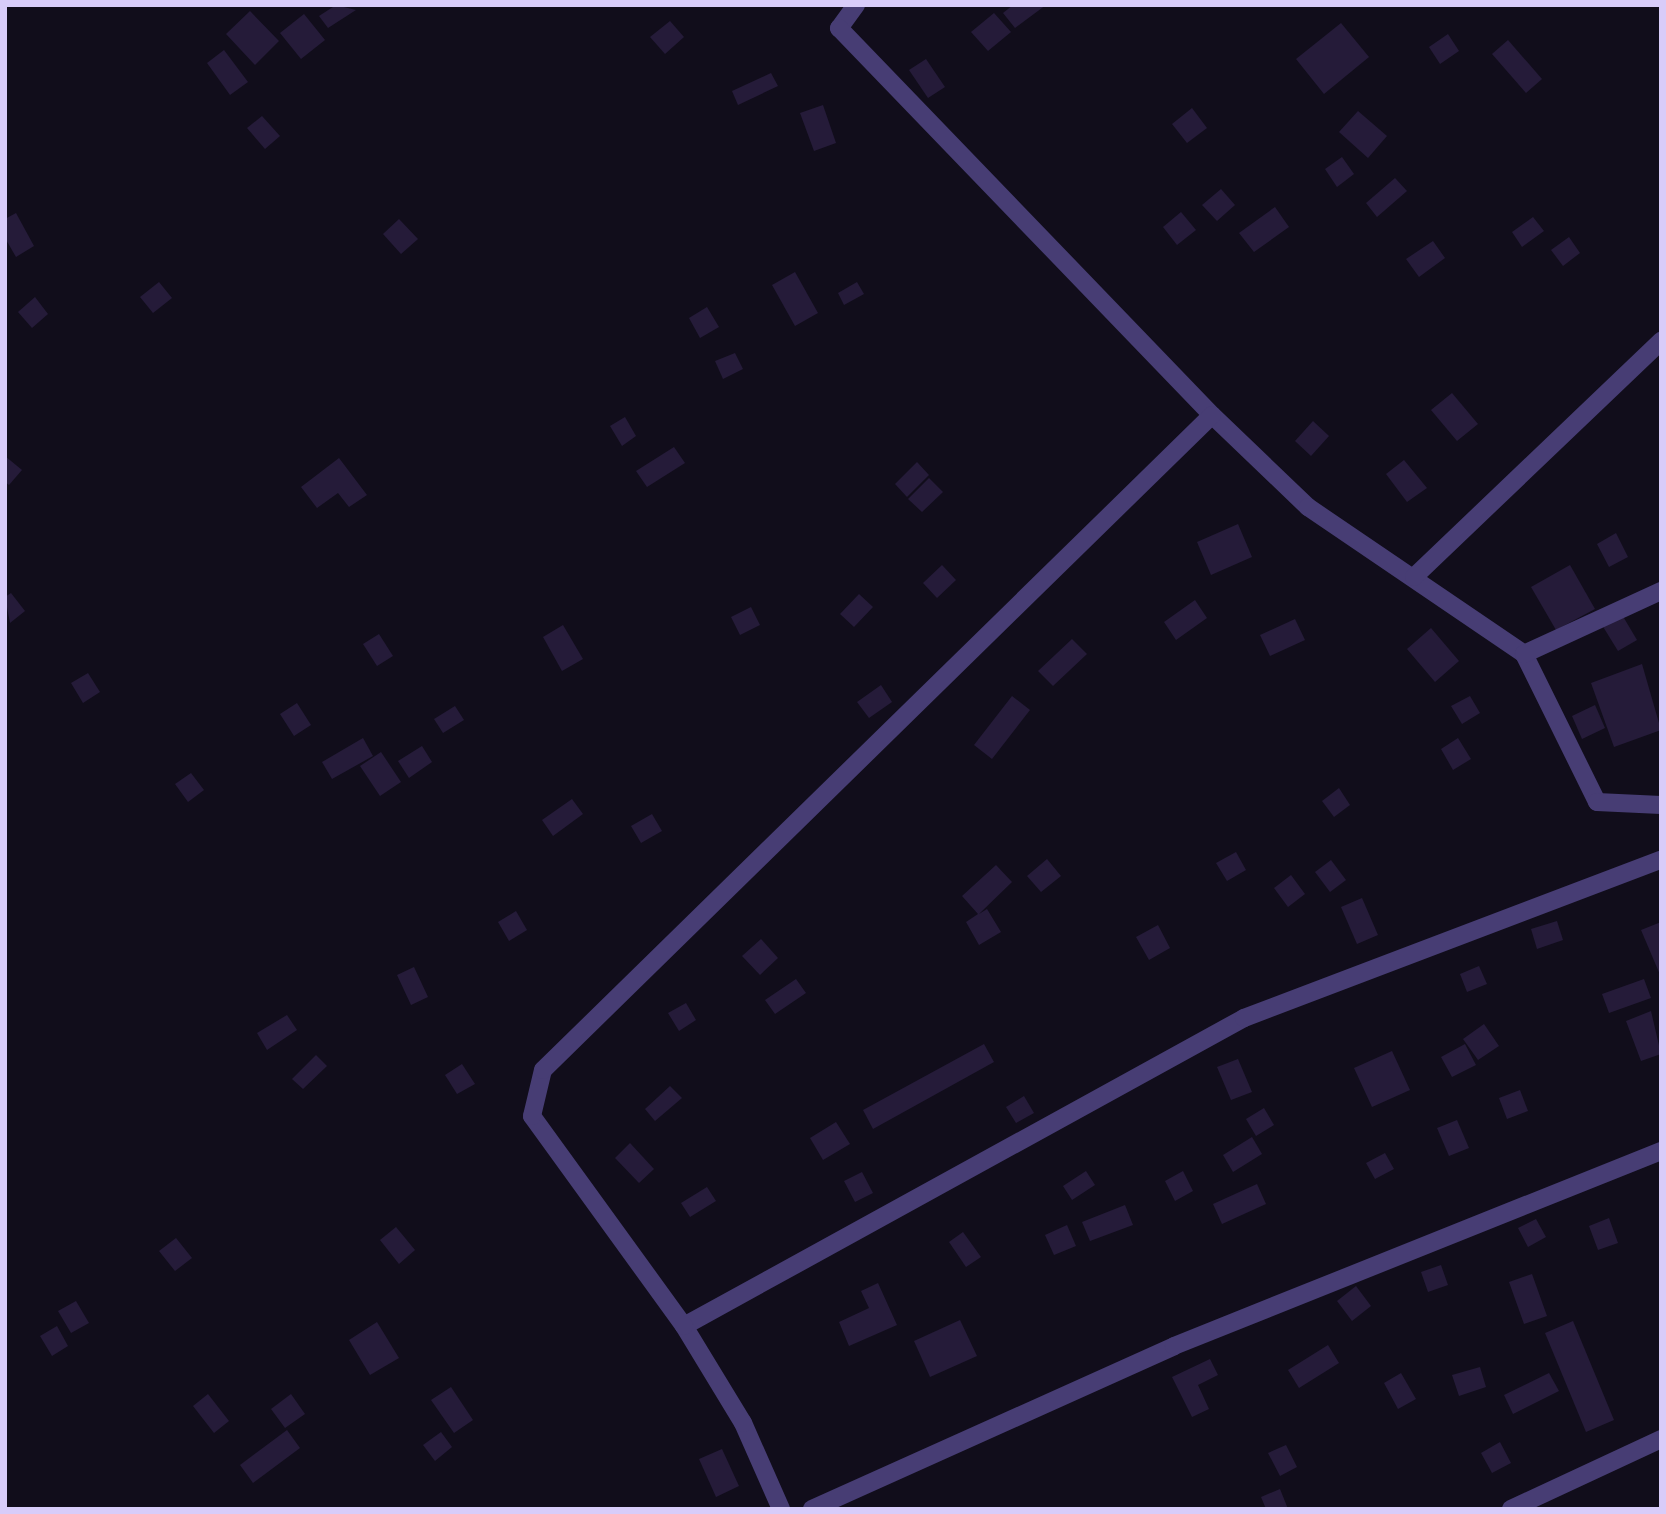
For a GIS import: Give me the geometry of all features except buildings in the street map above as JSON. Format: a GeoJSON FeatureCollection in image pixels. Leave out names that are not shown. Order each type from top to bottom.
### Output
{"type":"FeatureCollection","features":[{"type":"Feature","properties":{"kind":"street"},"geometry":{"type":"LineString","coordinates":[[856,5],[839,27],[1212,415],[1308,507],[1414,576],[1524,654],[1597,802],[1661,806]]}},
{"type":"Feature","properties":{"kind":"street"},"geometry":{"type":"LineString","coordinates":[[1414,576],[1661,341]]}},
{"type":"Feature","properties":{"kind":"street"},"geometry":{"type":"LineString","coordinates":[[781,1509],[743,1423],[684,1326],[532,1116],[543,1070],[1212,415]]}},
{"type":"Feature","properties":{"kind":"street"},"geometry":{"type":"LineString","coordinates":[[1524,654],[1661,591]]}},
{"type":"Feature","properties":{"kind":"street"},"geometry":{"type":"LineString","coordinates":[[684,1326],[1244,1018],[1661,860]]}},
{"type":"Feature","properties":{"kind":"street"},"geometry":{"type":"LineString","coordinates":[[811,1509],[1174,1346],[1661,1151]]}},
{"type":"Feature","properties":{"kind":"street"},"geometry":{"type":"LineString","coordinates":[[1511,1509],[1661,1439]]}}]}
